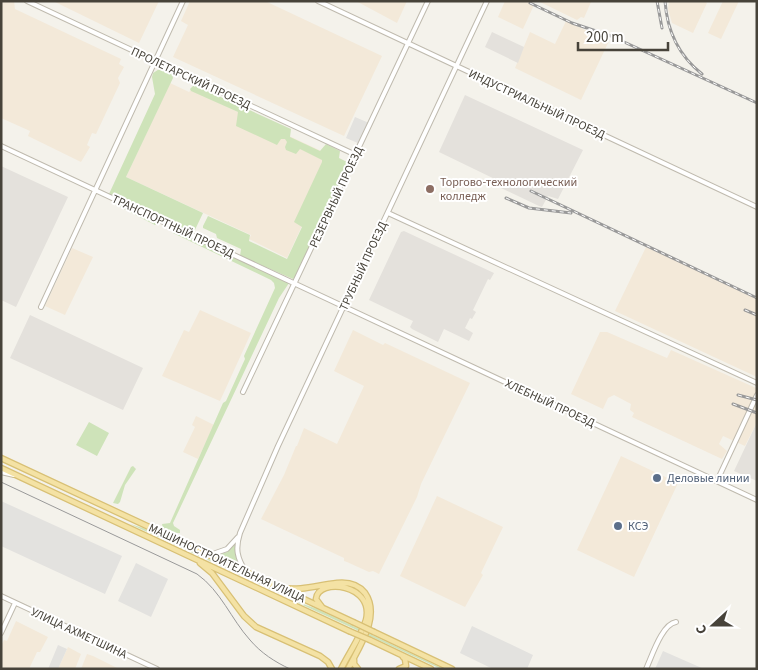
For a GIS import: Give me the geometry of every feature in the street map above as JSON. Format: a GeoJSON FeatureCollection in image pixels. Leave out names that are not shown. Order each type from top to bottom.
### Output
{"type":"FeatureCollection","features":[{"type":"Feature","properties":{"kind":"main road","name":"МАШИНОСТРОИТЕЛЬНАЯ УЛИЦА"},"geometry":{"type":"LineString","coordinates":[[1,458],[452,669]]}},
{"type":"Feature","properties":{"kind":"main road","name":"МАШИНОСТРОИТЕЛЬНАЯ УЛИЦА"},"geometry":{"type":"LineString","coordinates":[[1,468],[430,669]]}},
{"type":"Feature","properties":{"kind":"main road"},"geometry":{"type":"LineString","coordinates":[[90,510],[98,508],[98,505],[93,501]]}},
{"type":"Feature","properties":{"kind":"main road"},"geometry":{"type":"LineString","coordinates":[[116,522],[110,514],[113,512],[120,513]]}},
{"type":"Feature","properties":{"kind":"main road"},"geometry":{"type":"LineString","coordinates":[[195,559],[212,573],[244,616],[256,627],[320,656],[328,662],[332,669]]}},
{"type":"Feature","properties":{"kind":"main road"},"geometry":{"type":"LineString","coordinates":[[278,587],[305,588],[345,582],[353,584],[363,591],[370,604],[371,618],[348,669]]}},
{"type":"Feature","properties":{"kind":"main road"},"geometry":{"type":"LineString","coordinates":[[323,608],[316,599],[318,592],[323,589],[337,587],[349,588],[356,592],[365,603],[366,620],[341,669]]}},
{"type":"Feature","properties":{"kind":"main road"},"geometry":{"type":"LineString","coordinates":[[289,603],[286,596],[293,594]]}},
{"type":"Feature","properties":{"kind":"main road"},"geometry":{"type":"LineString","coordinates":[[355,654],[354,664],[358,669]]}},
{"type":"Feature","properties":{"kind":"main road"},"geometry":{"type":"LineString","coordinates":[[399,669],[406,666],[405,659],[402,656]]}},
{"type":"Feature","properties":{"kind":"street","name":"ПРОЛЕТАРСКИЙ ПРОЕЗД"},"geometry":{"type":"LineString","coordinates":[[27,1],[356,156]]}},
{"type":"Feature","properties":{"kind":"street"},"geometry":{"type":"LineString","coordinates":[[41,307],[183,1]]}},
{"type":"Feature","properties":{"kind":"street","name":"ИНДУСТРИАЛЬНЫЙ ПРОЕЗД"},"geometry":{"type":"LineString","coordinates":[[318,1],[757,207]]}},
{"type":"Feature","properties":{"kind":"street","name":"РЕЗЕРВНЫЙ ПРОЕЗД"},"geometry":{"type":"LineString","coordinates":[[244,392],[428,1]]}},
{"type":"Feature","properties":{"kind":"street","name":"ТРУБНЫЙ ПРОЕЗД"},"geometry":{"type":"LineString","coordinates":[[240,533],[278,446],[487,1]]}},
{"type":"Feature","properties":{"kind":"street","name":"ТРАНСПОРТНЫЙ ПРОЕЗД"},"geometry":{"type":"LineString","coordinates":[[1,146],[344,306]]}},
{"type":"Feature","properties":{"kind":"street"},"geometry":{"type":"LineString","coordinates":[[388,213],[757,383]]}},
{"type":"Feature","properties":{"kind":"street","name":"ХЛЕБНЫЙ ПРОЕЗД"},"geometry":{"type":"LineString","coordinates":[[344,306],[757,500]]}},
{"type":"Feature","properties":{"kind":"street"},"geometry":{"type":"LineString","coordinates":[[717,482],[757,395]]}},
{"type":"Feature","properties":{"kind":"street"},"geometry":{"type":"LineString","coordinates":[[1,472],[15,475]]}},
{"type":"Feature","properties":{"kind":"street"},"geometry":{"type":"LineString","coordinates":[[210,555],[222,552],[232,545],[240,533]]}},
{"type":"Feature","properties":{"kind":"street"},"geometry":{"type":"LineString","coordinates":[[240,533],[237,555],[246,572]]}},
{"type":"Feature","properties":{"kind":"street","name":"УЛИЦА АХМЕТШИНА"},"geometry":{"type":"LineString","coordinates":[[1,596],[157,669]]}},
{"type":"Feature","properties":{"kind":"street"},"geometry":{"type":"LineString","coordinates":[[1,633],[15,603]]}},
{"type":"Feature","properties":{"kind":"street"},"geometry":{"type":"LineString","coordinates":[[646,669],[665,629],[671,622],[676,622]]}},
{"type":"Feature","properties":{"kind":"shaded area"},"geometry":{"type":"Polygon","coordinates":[[[1,1],[14,1],[15,9],[121,59],[119,64],[124,67],[118,78],[120,83],[96,134],[92,133],[87,145],[90,147],[81,162],[28,136],[30,131],[1,118],[1,1]]]}},
{"type":"Feature","properties":{"kind":"shaded area"},"geometry":{"type":"Polygon","coordinates":[[[53,1],[159,1],[139,43],[53,1]]]}},
{"type":"Feature","properties":{"kind":"shaded area"},"geometry":{"type":"Polygon","coordinates":[[[190,1],[265,1],[382,56],[344,136],[173,57],[188,25],[181,21],[190,1]]]}},
{"type":"Feature","properties":{"kind":"shaded area"},"geometry":{"type":"Polygon","coordinates":[[[356,1],[407,1],[397,23],[356,1]]]}},
{"type":"Feature","properties":{"kind":"shaded area"},"geometry":{"type":"Polygon","coordinates":[[[505,1],[526,1],[534,5],[523,29],[498,17],[505,1]]]}},
{"type":"Feature","properties":{"kind":"shaded area"},"geometry":{"type":"Polygon","coordinates":[[[538,1],[591,2],[584,18],[581,17],[577,20],[538,1]]]}},
{"type":"Feature","properties":{"kind":"shaded area"},"geometry":{"type":"Polygon","coordinates":[[[669,1],[704,1],[707,3],[693,33],[672,23],[668,9],[669,1]]]}},
{"type":"Feature","properties":{"kind":"shaded area"},"geometry":{"type":"Polygon","coordinates":[[[723,1],[739,1],[721,39],[708,33],[723,1]]]}},
{"type":"Feature","properties":{"kind":"shaded area"},"geometry":{"type":"Polygon","coordinates":[[[566,21],[609,41],[581,100],[515,68],[530,32],[555,44],[566,21]]]}},
{"type":"Feature","properties":{"kind":"shaded area"},"geometry":{"type":"Polygon","coordinates":[[[492,32],[524,47],[518,63],[485,47],[492,32]]]}},
{"type":"Feature","properties":{"kind":"shaded area"},"geometry":{"type":"Polygon","coordinates":[[[170,83],[189,92],[191,90],[334,157],[287,258],[249,239],[251,235],[126,177],[170,83]]]}},
{"type":"Feature","properties":{"kind":"shaded area"},"geometry":{"type":"Polygon","coordinates":[[[465,95],[583,150],[558,199],[548,196],[542,207],[539,206],[501,188],[503,183],[439,152],[465,95]]]}},
{"type":"Feature","properties":{"kind":"shaded area"},"geometry":{"type":"Polygon","coordinates":[[[355,117],[369,123],[360,144],[346,138],[355,117]]]}},
{"type":"Feature","properties":{"kind":"shaded area"},"geometry":{"type":"Polygon","coordinates":[[[1,166],[68,197],[16,307],[1,300],[1,166]]]}},
{"type":"Feature","properties":{"kind":"shaded area"},"geometry":{"type":"Polygon","coordinates":[[[404,231],[494,273],[490,280],[488,279],[473,310],[476,312],[472,319],[470,318],[465,328],[473,333],[469,341],[444,329],[438,342],[412,329],[410,327],[413,321],[369,300],[401,232],[404,231]]]}},
{"type":"Feature","properties":{"kind":"shaded area"},"geometry":{"type":"Polygon","coordinates":[[[646,247],[757,298],[757,377],[615,311],[646,247]]]}},
{"type":"Feature","properties":{"kind":"shaded area"},"geometry":{"type":"Polygon","coordinates":[[[72,248],[93,257],[65,315],[45,306],[72,248]]]}},
{"type":"Feature","properties":{"kind":"shaded area"},"geometry":{"type":"Polygon","coordinates":[[[200,310],[251,333],[220,401],[162,376],[184,330],[189,332],[200,310]]]}},
{"type":"Feature","properties":{"kind":"shaded area"},"geometry":{"type":"Polygon","coordinates":[[[30,315],[143,368],[123,410],[10,358],[30,315]]]}},
{"type":"Feature","properties":{"kind":"shaded area"},"geometry":{"type":"Polygon","coordinates":[[[353,330],[470,383],[379,574],[373,571],[369,572],[344,561],[344,558],[261,519],[284,475],[304,428],[337,444],[364,386],[334,371],[353,330]]]}},
{"type":"Feature","properties":{"kind":"shaded area"},"geometry":{"type":"Polygon","coordinates":[[[600,332],[607,332],[667,358],[671,350],[756,388],[757,422],[745,446],[723,436],[719,444],[727,451],[722,459],[632,417],[634,413],[630,410],[631,404],[614,395],[608,398],[603,409],[571,394],[600,332]]]}},
{"type":"Feature","properties":{"kind":"shaded area"},"geometry":{"type":"Polygon","coordinates":[[[196,416],[214,425],[198,459],[183,452],[195,427],[192,425],[196,416]]]}},
{"type":"Feature","properties":{"kind":"shaded area"},"geometry":{"type":"Polygon","coordinates":[[[757,422],[757,481],[734,471],[757,422]]]}},
{"type":"Feature","properties":{"kind":"shaded area"},"geometry":{"type":"Polygon","coordinates":[[[621,456],[678,483],[634,577],[577,550],[621,456]]]}},
{"type":"Feature","properties":{"kind":"shaded area"},"geometry":{"type":"Polygon","coordinates":[[[437,496],[503,527],[481,573],[483,575],[465,607],[400,576],[437,496]]]}},
{"type":"Feature","properties":{"kind":"shaded area"},"geometry":{"type":"Polygon","coordinates":[[[1,501],[122,556],[105,594],[1,546],[1,501]]]}},
{"type":"Feature","properties":{"kind":"shaded area"},"geometry":{"type":"Polygon","coordinates":[[[136,563],[168,579],[151,617],[118,601],[136,563]]]}},
{"type":"Feature","properties":{"kind":"shaded area"},"geometry":{"type":"Polygon","coordinates":[[[16,621],[48,637],[40,652],[37,652],[29,669],[1,669],[1,646],[4,640],[7,641],[16,621]]]}},
{"type":"Feature","properties":{"kind":"shaded area"},"geometry":{"type":"Polygon","coordinates":[[[472,626],[533,655],[527,669],[493,669],[460,653],[472,626]]]}},
{"type":"Feature","properties":{"kind":"shaded area"},"geometry":{"type":"Polygon","coordinates":[[[58,645],[67,649],[58,669],[48,669],[58,645]]]}},
{"type":"Feature","properties":{"kind":"shaded area"},"geometry":{"type":"Polygon","coordinates":[[[68,647],[81,654],[75,669],[58,669],[68,647]]]}},
{"type":"Feature","properties":{"kind":"shaded area"},"geometry":{"type":"Polygon","coordinates":[[[663,651],[704,669],[655,669],[663,651]]]}},
{"type":"Feature","properties":{"kind":"shaded area"},"geometry":{"type":"Polygon","coordinates":[[[87,654],[93,656],[119,669],[81,669],[87,654]]]}},
{"type":"Feature","properties":{"kind":"green space"},"geometry":{"type":"Polygon","coordinates":[[[161,68],[168,70],[173,78],[126,177],[203,213],[193,234],[109,194],[155,94],[153,73],[161,68]]]}},
{"type":"Feature","properties":{"kind":"green space"},"geometry":{"type":"Polygon","coordinates":[[[194,85],[291,129],[290,137],[320,151],[326,144],[340,151],[339,158],[347,162],[348,164],[296,277],[293,279],[240,256],[241,249],[217,238],[216,234],[203,228],[203,226],[208,216],[250,235],[249,241],[287,259],[302,227],[294,222],[322,160],[300,149],[296,154],[286,150],[287,142],[285,139],[281,139],[277,145],[236,126],[238,112],[191,91],[190,89],[194,85]]]}},
{"type":"Feature","properties":{"kind":"green space"},"geometry":{"type":"Polygon","coordinates":[[[115,201],[158,220],[157,224],[155,225],[114,204],[115,201]]]}},
{"type":"Feature","properties":{"kind":"green space"},"geometry":{"type":"Polygon","coordinates":[[[175,228],[289,283],[279,298],[173,523],[180,530],[180,533],[163,528],[162,524],[170,523],[223,403],[226,401],[245,359],[244,356],[275,288],[271,280],[173,233],[175,228]]]}},
{"type":"Feature","properties":{"kind":"green space"},"geometry":{"type":"Polygon","coordinates":[[[89,422],[109,433],[97,456],[76,445],[89,422]]]}},
{"type":"Feature","properties":{"kind":"green space"},"geometry":{"type":"Polygon","coordinates":[[[133,466],[136,469],[125,485],[120,502],[118,504],[113,503],[133,466]]]}},
{"type":"Feature","properties":{"kind":"green space"},"geometry":{"type":"Polygon","coordinates":[[[130,524],[143,528],[286,596],[130,524]]]}},
{"type":"Feature","properties":{"kind":"green space"},"geometry":{"type":"Polygon","coordinates":[[[236,543],[236,556],[241,566],[215,555],[227,552],[236,543]]]}},
{"type":"Feature","properties":{"kind":"green space"},"geometry":{"type":"Polygon","coordinates":[[[292,600],[317,609],[444,669],[441,669],[292,600]]]}},
{"type":"Feature","properties":{"kind":"tram line"},"geometry":{"type":"LineString","coordinates":[[1,482],[197,574],[213,589],[254,645],[268,657],[290,669]]}},
{"type":"Feature","properties":{"kind":"railway"},"geometry":{"type":"LineString","coordinates":[[657,1],[662,28]]}},
{"type":"Feature","properties":{"kind":"railway"},"geometry":{"type":"LineString","coordinates":[[665,1],[668,22],[675,42],[686,59],[702,74]]}},
{"type":"Feature","properties":{"kind":"railway"},"geometry":{"type":"LineString","coordinates":[[530,3],[572,23],[611,36],[757,103]]}},
{"type":"Feature","properties":{"kind":"railway"},"geometry":{"type":"LineString","coordinates":[[531,191],[757,298]]}},
{"type":"Feature","properties":{"kind":"railway"},"geometry":{"type":"LineString","coordinates":[[506,198],[529,208],[571,213]]}},
{"type":"Feature","properties":{"kind":"railway"},"geometry":{"type":"LineString","coordinates":[[745,310],[757,315]]}},
{"type":"Feature","properties":{"kind":"railway"},"geometry":{"type":"LineString","coordinates":[[738,395],[757,400]]}},
{"type":"Feature","properties":{"kind":"railway"},"geometry":{"type":"LineString","coordinates":[[733,404],[757,413]]}},
{"type":"Feature","properties":{"kind":"place","name":"Торгово-технологический колледж"},"geometry":{"type":"Point","coordinates":[430,189]}},
{"type":"Feature","properties":{"kind":"place","name":"Деловые линии"},"geometry":{"type":"Point","coordinates":[657,478]}},
{"type":"Feature","properties":{"kind":"place","name":"КСЭ"},"geometry":{"type":"Point","coordinates":[618,526]}}]}
